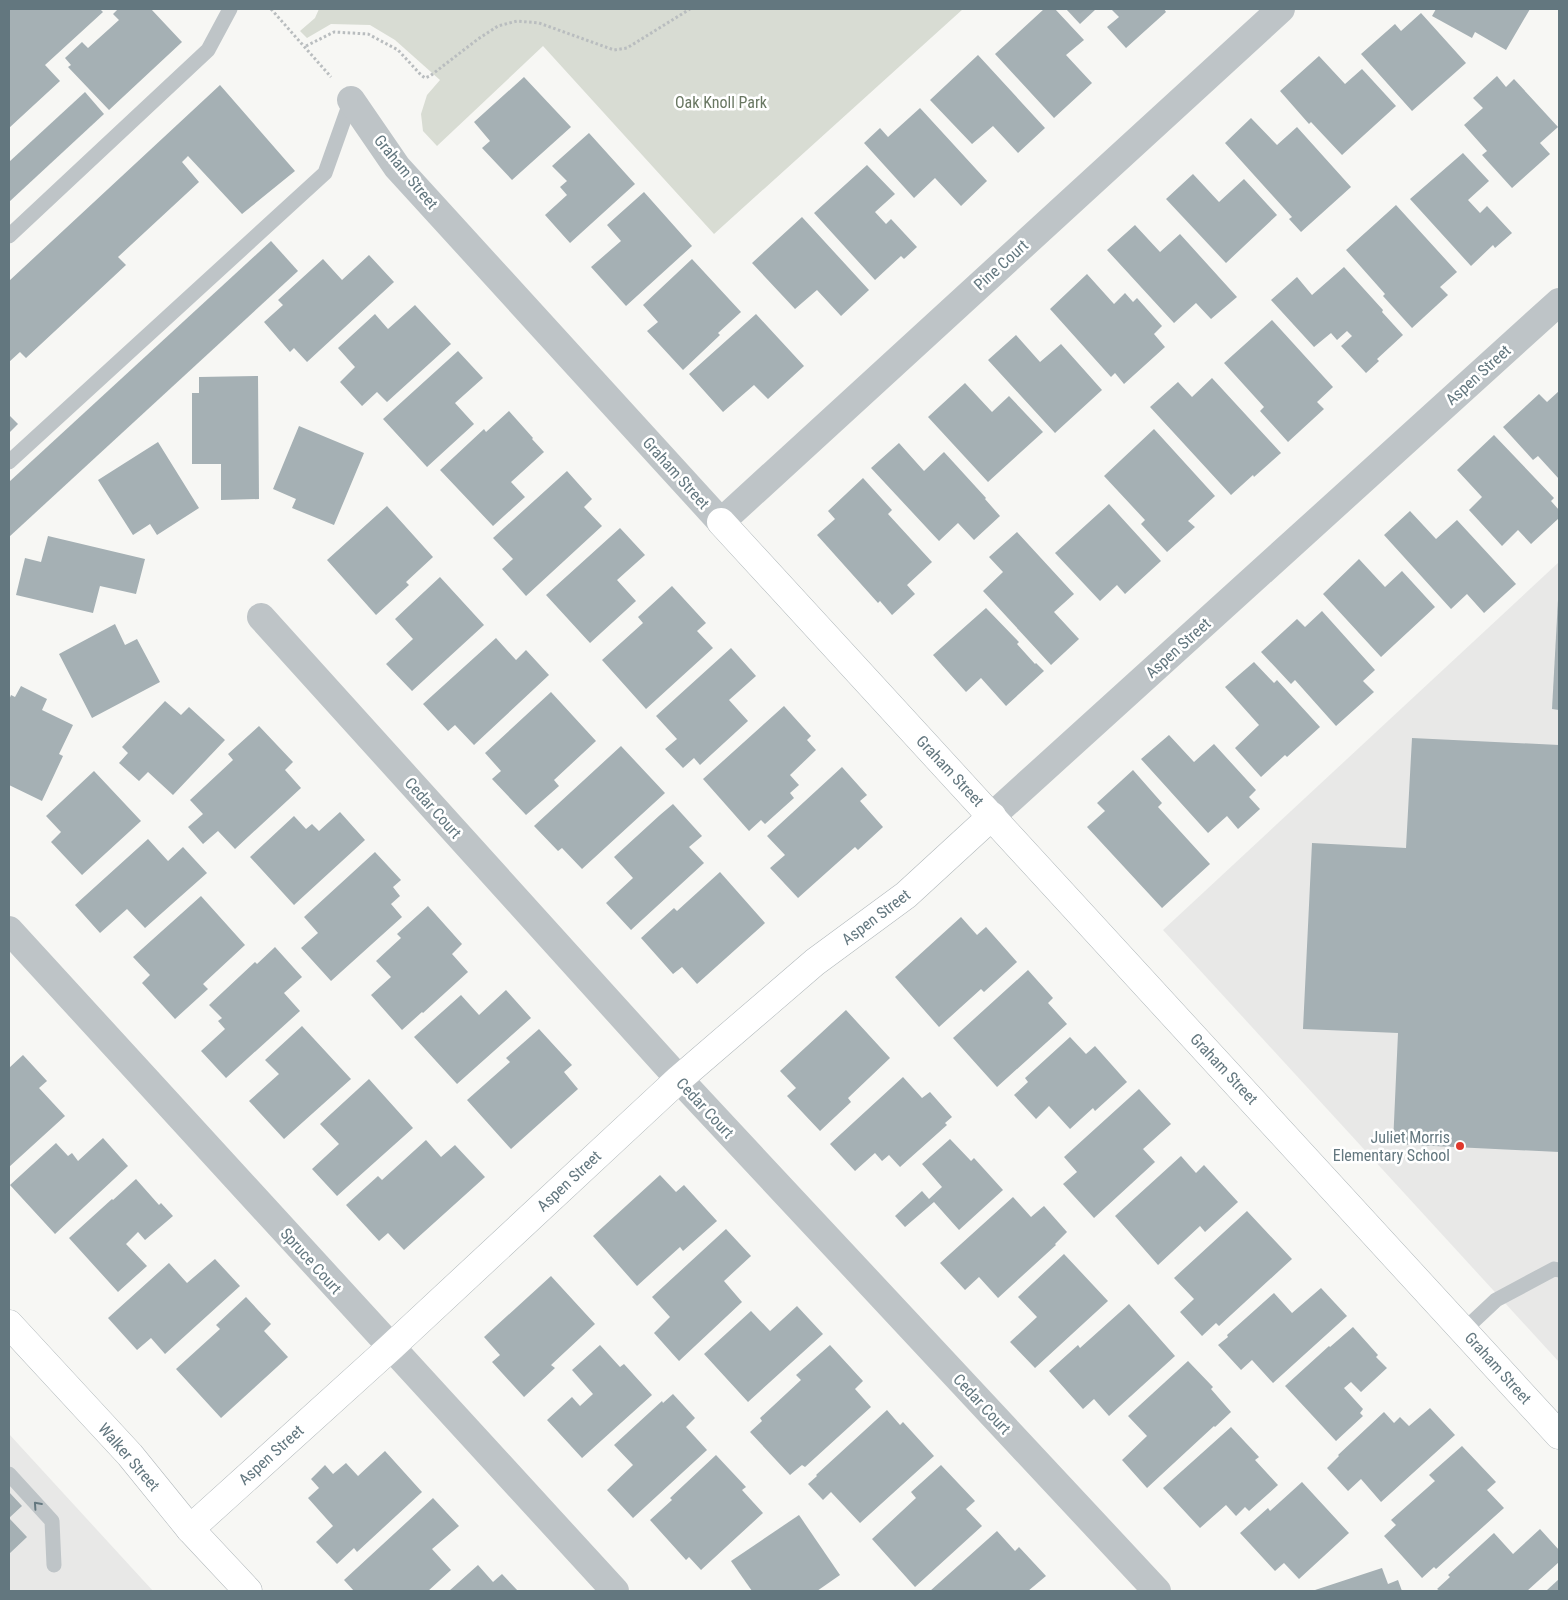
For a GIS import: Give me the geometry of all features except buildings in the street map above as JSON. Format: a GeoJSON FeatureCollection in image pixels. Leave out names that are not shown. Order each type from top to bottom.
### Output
{"type":"FeatureCollection","features":[{"type":"Feature","properties":{"kind":"street","name":"Pine Court"},"geometry":{"type":"LineString","coordinates":[[721,522],[1281,9]]}},
{"type":"Feature","properties":{"kind":"street","name":"Graham Street"},"geometry":{"type":"LineString","coordinates":[[351,100],[397,167],[1559,1435]]}},
{"type":"Feature","properties":{"kind":"street","name":"Aspen Street"},"geometry":{"type":"LineString","coordinates":[[190,1529],[390,1348],[678,1079],[815,962],[906,895],[1559,302]]}},
{"type":"Feature","properties":{"kind":"street","name":"Cedar Court"},"geometry":{"type":"LineString","coordinates":[[261,617],[678,1079],[1157,1591]]}},
{"type":"Feature","properties":{"kind":"street","name":"Spruce Court"},"geometry":{"type":"LineString","coordinates":[[9,930],[390,1348],[615,1591]]}},
{"type":"Feature","properties":{"kind":"street","name":"Walker Street"},"geometry":{"type":"LineString","coordinates":[[9,1324],[130,1455],[190,1529],[248,1591]]}},
{"type":"Feature","properties":{"kind":"lane"},"geometry":{"type":"LineString","coordinates":[[9,236],[208,50],[230,9]]}},
{"type":"Feature","properties":{"kind":"lane"},"geometry":{"type":"LineString","coordinates":[[9,462],[324,173],[351,100]]}},
{"type":"Feature","properties":{"kind":"lane"},"geometry":{"type":"LineString","coordinates":[[1464,1330],[1496,1300],[1557,1273]]}},
{"type":"Feature","properties":{"kind":"lane"},"geometry":{"type":"LineString","coordinates":[[9,1474],[52,1521],[54,1566]]}},
{"type":"Feature","properties":{"kind":"path"},"geometry":{"type":"LineString","coordinates":[[271,9],[306,46],[351,100]]}},
{"type":"Feature","properties":{"kind":"path"},"geometry":{"type":"LineString","coordinates":[[306,46],[334,32],[368,34],[398,50],[425,78],[478,38],[498,26],[517,21],[539,23],[614,50],[627,48],[690,9]]}},
{"type":"Feature","properties":{"kind":"shaded area","name":"Juliet Morris Elementary School"},"geometry":{"type":"Polygon","coordinates":[[[1559,562],[1559,1362],[1163,930],[1559,562]]]}},
{"type":"Feature","properties":{"kind":"shaded area"},"geometry":{"type":"Polygon","coordinates":[[[9,1434],[153,1591],[9,1591],[9,1434]]]}},
{"type":"Feature","properties":{"kind":"green space","name":"Oak Knoll Park"},"geometry":{"type":"Polygon","coordinates":[[[319,9],[963,9],[714,234],[543,46],[437,146],[423,131],[421,114],[427,95],[440,80],[395,40],[370,25],[331,24],[307,38],[300,31],[315,18],[319,9]]]}},
{"type":"Feature","properties":{"kind":"place","name":"Juliet Morris Elementary School"},"geometry":{"type":"Point","coordinates":[1460,1146]}}]}
